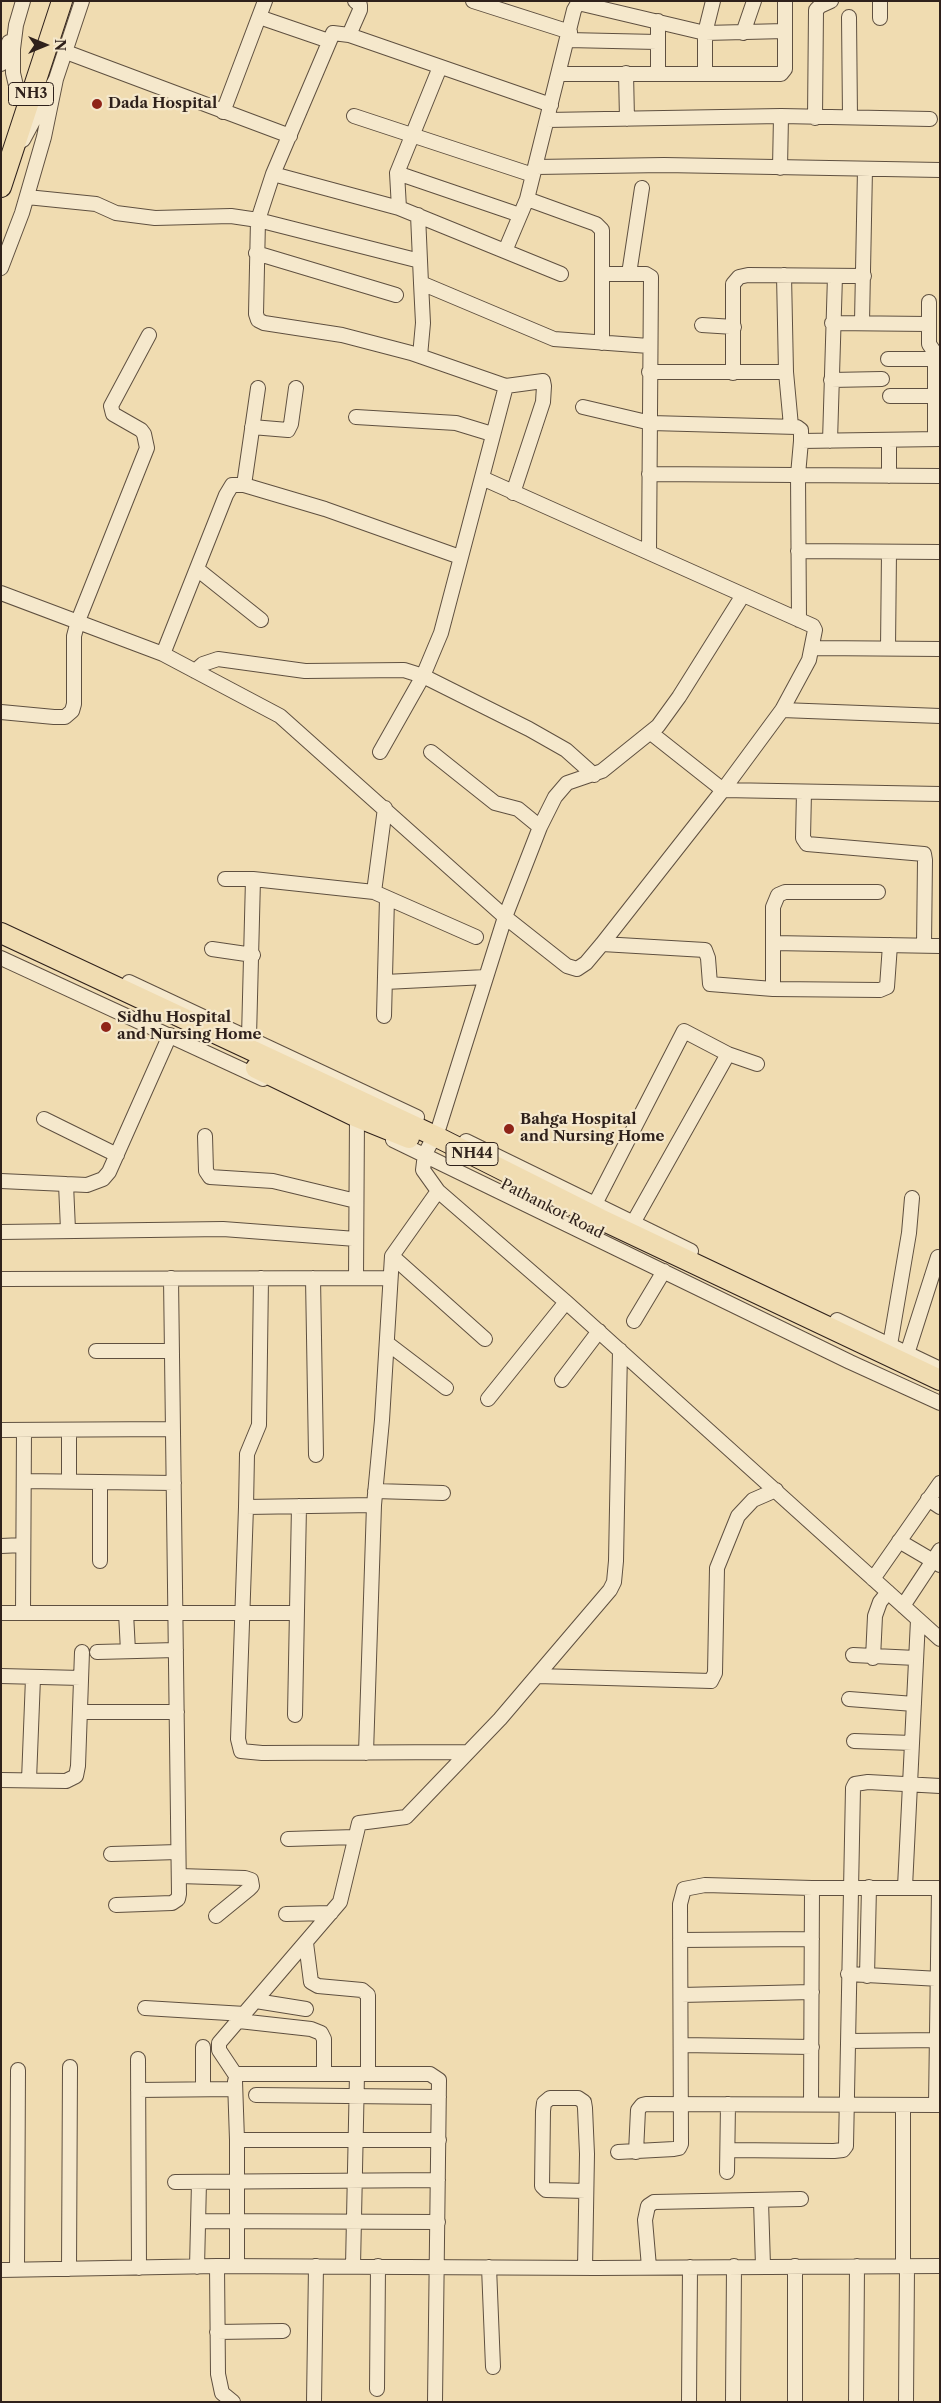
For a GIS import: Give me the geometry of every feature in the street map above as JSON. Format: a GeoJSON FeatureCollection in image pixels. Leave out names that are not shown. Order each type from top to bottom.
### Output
{"type":"FeatureCollection","features":[{"type":"Feature","properties":{"kind":"highway","name":"NH3"},"geometry":{"type":"LineString","coordinates":[[1,142],[48,1]]}},
{"type":"Feature","properties":{"kind":"highway","name":"NH3"},"geometry":{"type":"LineString","coordinates":[[1,187],[62,1]]}},
{"type":"Feature","properties":{"kind":"highway","name":"NH44"},"geometry":{"type":"LineString","coordinates":[[1,933],[600,1220],[939,1370]]}},
{"type":"Feature","properties":{"kind":"highway","name":"Pathankot Road"},"geometry":{"type":"LineString","coordinates":[[1,948],[357,1120],[432,1141],[601,1236],[677,1268],[940,1394]]}},
{"type":"Feature","properties":{"kind":"street"},"geometry":{"type":"LineString","coordinates":[[1,64],[23,1]]}},
{"type":"Feature","properties":{"kind":"street"},"geometry":{"type":"LineString","coordinates":[[9,164],[56,79],[82,1]]}},
{"type":"Feature","properties":{"kind":"street"},"geometry":{"type":"LineString","coordinates":[[223,112],[265,1]]}},
{"type":"Feature","properties":{"kind":"street"},"geometry":{"type":"LineString","coordinates":[[349,35],[360,10],[360,5],[355,1]]}},
{"type":"Feature","properties":{"kind":"street"},"geometry":{"type":"LineString","coordinates":[[473,1],[569,36],[657,42]]}},
{"type":"Feature","properties":{"kind":"street"},"geometry":{"type":"LineString","coordinates":[[743,33],[754,1]]}},
{"type":"Feature","properties":{"kind":"street"},"geometry":{"type":"LineString","coordinates":[[560,74],[782,74],[785,68],[785,1]]}},
{"type":"Feature","properties":{"kind":"street"},"geometry":{"type":"LineString","coordinates":[[816,118],[816,10],[831,1]]}},
{"type":"Feature","properties":{"kind":"street"},"geometry":{"type":"LineString","coordinates":[[880,1],[880,18]]}},
{"type":"Feature","properties":{"kind":"street"},"geometry":{"type":"LineString","coordinates":[[505,251],[527,199],[560,74],[575,5],[586,2],[705,33],[785,31]]}},
{"type":"Feature","properties":{"kind":"street"},"geometry":{"type":"LineString","coordinates":[[705,74],[705,33],[708,2]]}},
{"type":"Feature","properties":{"kind":"street"},"geometry":{"type":"LineString","coordinates":[[259,18],[329,41]]}},
{"type":"Feature","properties":{"kind":"street"},"geometry":{"type":"LineString","coordinates":[[849,18],[850,117]]}},
{"type":"Feature","properties":{"kind":"street"},"geometry":{"type":"LineString","coordinates":[[658,21],[658,73]]}},
{"type":"Feature","properties":{"kind":"street"},"geometry":{"type":"LineString","coordinates":[[16,25],[13,73],[18,94]]}},
{"type":"Feature","properties":{"kind":"street"},"geometry":{"type":"LineString","coordinates":[[513,493],[543,402],[544,384],[542,381],[526,385],[506,386],[420,356],[342,335],[261,322],[256,314],[258,220],[273,174],[334,32],[349,35],[551,105]]}},
{"type":"Feature","properties":{"kind":"street"},"geometry":{"type":"LineString","coordinates":[[66,52],[290,136]]}},
{"type":"Feature","properties":{"kind":"street"},"geometry":{"type":"LineString","coordinates":[[399,208],[397,173],[440,67]]}},
{"type":"Feature","properties":{"kind":"street"},"geometry":{"type":"LineString","coordinates":[[626,73],[627,119]]}},
{"type":"Feature","properties":{"kind":"street"},"geometry":{"type":"LineString","coordinates":[[1,268],[27,197],[44,137],[56,79]]}},
{"type":"Feature","properties":{"kind":"street"},"geometry":{"type":"LineString","coordinates":[[354,116],[411,136],[534,171],[664,165],[940,170]]}},
{"type":"Feature","properties":{"kind":"street"},"geometry":{"type":"LineString","coordinates":[[780,168],[781,116]]}},
{"type":"Feature","properties":{"kind":"street"},"geometry":{"type":"LineString","coordinates":[[547,120],[781,116],[930,119]]}},
{"type":"Feature","properties":{"kind":"street"},"geometry":{"type":"LineString","coordinates":[[862,322],[865,168]]}},
{"type":"Feature","properties":{"kind":"street"},"geometry":{"type":"LineString","coordinates":[[397,173],[520,215]]}},
{"type":"Feature","properties":{"kind":"street"},"geometry":{"type":"LineString","coordinates":[[273,174],[399,208],[561,274]]}},
{"type":"Feature","properties":{"kind":"street"},"geometry":{"type":"LineString","coordinates":[[629,274],[642,188]]}},
{"type":"Feature","properties":{"kind":"street"},"geometry":{"type":"LineString","coordinates":[[27,197],[96,204],[116,213],[155,218],[232,216],[258,220],[420,261]]}},
{"type":"Feature","properties":{"kind":"street"},"geometry":{"type":"LineString","coordinates":[[527,199],[600,227],[602,234],[602,343]]}},
{"type":"Feature","properties":{"kind":"street"},"geometry":{"type":"LineString","coordinates":[[418,215],[423,324],[420,356]]}},
{"type":"Feature","properties":{"kind":"street"},"geometry":{"type":"LineString","coordinates":[[256,253],[396,295]]}},
{"type":"Feature","properties":{"kind":"street"},"geometry":{"type":"LineString","coordinates":[[602,274],[646,274],[651,278],[649,552]]}},
{"type":"Feature","properties":{"kind":"street"},"geometry":{"type":"LineString","coordinates":[[733,373],[733,284],[739,277],[748,274],[864,276]]}},
{"type":"Feature","properties":{"kind":"street"},"geometry":{"type":"LineString","coordinates":[[784,274],[786,372],[791,426]]}},
{"type":"Feature","properties":{"kind":"street"},"geometry":{"type":"LineString","coordinates":[[830,441],[832,322],[835,276]]}},
{"type":"Feature","properties":{"kind":"street"},"geometry":{"type":"LineString","coordinates":[[421,283],[554,339],[650,346]]}},
{"type":"Feature","properties":{"kind":"street"},"geometry":{"type":"LineString","coordinates":[[801,441],[937,439],[935,351],[929,344],[929,302]]}},
{"type":"Feature","properties":{"kind":"street"},"geometry":{"type":"LineString","coordinates":[[832,322],[928,324]]}},
{"type":"Feature","properties":{"kind":"street"},"geometry":{"type":"LineString","coordinates":[[702,325],[734,327]]}},
{"type":"Feature","properties":{"kind":"street"},"geometry":{"type":"LineString","coordinates":[[1,712],[54,717],[65,716],[72,711],[74,704],[74,636],[78,621],[147,448],[144,434],[141,430],[114,414],[110,406],[148,335]]}},
{"type":"Feature","properties":{"kind":"street"},"geometry":{"type":"LineString","coordinates":[[888,359],[935,360]]}},
{"type":"Feature","properties":{"kind":"street"},"geometry":{"type":"LineString","coordinates":[[650,372],[786,372]]}},
{"type":"Feature","properties":{"kind":"street"},"geometry":{"type":"LineString","coordinates":[[831,380],[882,379]]}},
{"type":"Feature","properties":{"kind":"street"},"geometry":{"type":"LineString","coordinates":[[380,752],[423,676],[441,633],[506,386]]}},
{"type":"Feature","properties":{"kind":"street"},"geometry":{"type":"LineString","coordinates":[[244,485],[258,388]]}},
{"type":"Feature","properties":{"kind":"street"},"geometry":{"type":"LineString","coordinates":[[252,427],[288,430],[291,424],[296,388]]}},
{"type":"Feature","properties":{"kind":"street"},"geometry":{"type":"LineString","coordinates":[[890,396],[936,396]]}},
{"type":"Feature","properties":{"kind":"street"},"geometry":{"type":"LineString","coordinates":[[583,408],[651,423],[791,426],[800,428],[801,441],[798,474],[799,620]]}},
{"type":"Feature","properties":{"kind":"street"},"geometry":{"type":"LineString","coordinates":[[356,417],[456,424],[492,434]]}},
{"type":"Feature","properties":{"kind":"street"},"geometry":{"type":"LineString","coordinates":[[889,440],[889,476]]}},
{"type":"Feature","properties":{"kind":"street"},"geometry":{"type":"LineString","coordinates":[[649,474],[940,476]]}},
{"type":"Feature","properties":{"kind":"street"},"geometry":{"type":"LineString","coordinates":[[1,593],[163,654],[280,716],[506,916],[573,969],[581,967],[602,944],[723,790],[782,710],[809,660],[814,628],[482,478]]}},
{"type":"Feature","properties":{"kind":"street"},"geometry":{"type":"LineString","coordinates":[[163,654],[229,488],[232,485],[244,485],[325,509],[460,557]]}},
{"type":"Feature","properties":{"kind":"street"},"geometry":{"type":"LineString","coordinates":[[798,551],[940,552]]}},
{"type":"Feature","properties":{"kind":"street"},"geometry":{"type":"LineString","coordinates":[[888,648],[889,552]]}},
{"type":"Feature","properties":{"kind":"street"},"geometry":{"type":"LineString","coordinates":[[197,569],[260,620]]}},
{"type":"Feature","properties":{"kind":"street"},"geometry":{"type":"LineString","coordinates":[[744,595],[668,714],[651,733],[602,771],[567,783],[555,797],[540,827],[506,916],[423,1170],[438,1192],[620,1350],[936,1636],[940,1620]]}},
{"type":"Feature","properties":{"kind":"street"},"geometry":{"type":"LineString","coordinates":[[812,648],[940,649]]}},
{"type":"Feature","properties":{"kind":"street"},"geometry":{"type":"LineString","coordinates":[[194,671],[218,659],[305,671],[352,672],[394,669],[423,676],[566,750],[594,775]]}},
{"type":"Feature","properties":{"kind":"street"},"geometry":{"type":"LineString","coordinates":[[782,710],[940,716]]}},
{"type":"Feature","properties":{"kind":"street"},"geometry":{"type":"LineString","coordinates":[[651,733],[723,790],[940,794]]}},
{"type":"Feature","properties":{"kind":"street"},"geometry":{"type":"LineString","coordinates":[[431,752],[495,803],[518,809],[540,827]]}},
{"type":"Feature","properties":{"kind":"street"},"geometry":{"type":"LineString","coordinates":[[804,792],[803,838],[806,844],[921,852],[926,860],[924,945]]}},
{"type":"Feature","properties":{"kind":"street"},"geometry":{"type":"LineString","coordinates":[[384,1016],[385,982],[381,895],[385,808]]}},
{"type":"Feature","properties":{"kind":"street"},"geometry":{"type":"LineString","coordinates":[[926,860],[940,860]]}},
{"type":"Feature","properties":{"kind":"street"},"geometry":{"type":"LineString","coordinates":[[225,879],[253,879],[381,895],[476,937]]}},
{"type":"Feature","properties":{"kind":"street"},"geometry":{"type":"LineString","coordinates":[[250,1037],[253,879]]}},
{"type":"Feature","properties":{"kind":"street"},"geometry":{"type":"LineString","coordinates":[[773,989],[772,907],[775,898],[781,893],[878,892]]}},
{"type":"Feature","properties":{"kind":"street"},"geometry":{"type":"LineString","coordinates":[[1,922],[250,1037],[664,1271],[940,1403]]}},
{"type":"Feature","properties":{"kind":"street"},"geometry":{"type":"LineString","coordinates":[[773,943],[940,946]]}},
{"type":"Feature","properties":{"kind":"street"},"geometry":{"type":"LineString","coordinates":[[602,944],[705,950],[708,958],[710,984],[773,989],[884,989],[888,982],[890,945]]}},
{"type":"Feature","properties":{"kind":"street"},"geometry":{"type":"LineString","coordinates":[[212,949],[253,955]]}},
{"type":"Feature","properties":{"kind":"street"},"geometry":{"type":"LineString","coordinates":[[1,958],[357,1120],[356,1278]]}},
{"type":"Feature","properties":{"kind":"street"},"geometry":{"type":"LineString","coordinates":[[385,982],[486,978]]}},
{"type":"Feature","properties":{"kind":"street"},"geometry":{"type":"LineString","coordinates":[[595,1204],[684,1032],[728,1054],[757,1064]]}},
{"type":"Feature","properties":{"kind":"street"},"geometry":{"type":"LineString","coordinates":[[1,1181],[66,1184],[97,1183],[109,1172],[170,1035]]}},
{"type":"Feature","properties":{"kind":"street"},"geometry":{"type":"LineString","coordinates":[[633,1223],[728,1054]]}},
{"type":"Feature","properties":{"kind":"street"},"geometry":{"type":"LineString","coordinates":[[44,1119],[117,1155]]}},
{"type":"Feature","properties":{"kind":"street"},"geometry":{"type":"LineString","coordinates":[[205,1136],[206,1171],[210,1177],[273,1181],[356,1201]]}},
{"type":"Feature","properties":{"kind":"street"},"geometry":{"type":"LineString","coordinates":[[432,1141],[595,1204],[753,1282],[890,1345],[939,1370]]}},
{"type":"Feature","properties":{"kind":"street"},"geometry":{"type":"LineString","coordinates":[[66,1184],[68,1230]]}},
{"type":"Feature","properties":{"kind":"street"},"geometry":{"type":"LineString","coordinates":[[366,1753],[374,1498],[392,1256],[438,1192]]}},
{"type":"Feature","properties":{"kind":"street"},"geometry":{"type":"LineString","coordinates":[[890,1345],[909,1233],[912,1198]]}},
{"type":"Feature","properties":{"kind":"street"},"geometry":{"type":"LineString","coordinates":[[1,1232],[223,1229],[356,1239]]}},
{"type":"Feature","properties":{"kind":"street"},"geometry":{"type":"LineString","coordinates":[[392,1256],[485,1339]]}},
{"type":"Feature","properties":{"kind":"street"},"geometry":{"type":"LineString","coordinates":[[908,1354],[938,1257]]}},
{"type":"Feature","properties":{"kind":"street"},"geometry":{"type":"LineString","coordinates":[[634,1321],[664,1271]]}},
{"type":"Feature","properties":{"kind":"street"},"geometry":{"type":"LineString","coordinates":[[116,1905],[176,1902],[179,1894],[171,1278]]}},
{"type":"Feature","properties":{"kind":"street"},"geometry":{"type":"LineString","coordinates":[[261,1278],[259,1425],[247,1454],[238,1739],[241,1751],[246,1753],[468,1752]]}},
{"type":"Feature","properties":{"kind":"street"},"geometry":{"type":"LineString","coordinates":[[313,1278],[316,1455]]}},
{"type":"Feature","properties":{"kind":"street"},"geometry":{"type":"LineString","coordinates":[[1,1279],[390,1278]]}},
{"type":"Feature","properties":{"kind":"street"},"geometry":{"type":"LineString","coordinates":[[488,1399],[566,1302]]}},
{"type":"Feature","properties":{"kind":"street"},"geometry":{"type":"LineString","coordinates":[[562,1380],[599,1332]]}},
{"type":"Feature","properties":{"kind":"street"},"geometry":{"type":"LineString","coordinates":[[386,1343],[446,1388]]}},
{"type":"Feature","properties":{"kind":"street"},"geometry":{"type":"LineString","coordinates":[[237,2266],[238,2182],[235,2074],[219,2050],[219,2043],[306,1943],[343,1895],[359,1823],[406,1817],[537,1676],[605,1597],[614,1582],[620,1350]]}},
{"type":"Feature","properties":{"kind":"street"},"geometry":{"type":"LineString","coordinates":[[96,1351],[172,1351]]}},
{"type":"Feature","properties":{"kind":"street"},"geometry":{"type":"LineString","coordinates":[[1,1430],[173,1429]]}},
{"type":"Feature","properties":{"kind":"street"},"geometry":{"type":"LineString","coordinates":[[23,1613],[24,1430]]}},
{"type":"Feature","properties":{"kind":"street"},"geometry":{"type":"LineString","coordinates":[[69,1430],[69,1480]]}},
{"type":"Feature","properties":{"kind":"street"},"geometry":{"type":"LineString","coordinates":[[24,1481],[69,1480],[174,1483]]}},
{"type":"Feature","properties":{"kind":"street"},"geometry":{"type":"LineString","coordinates":[[100,1482],[100,1562]]}},
{"type":"Feature","properties":{"kind":"street"},"geometry":{"type":"LineString","coordinates":[[874,1579],[900,1541],[934,1503],[940,1483]]}},
{"type":"Feature","properties":{"kind":"street"},"geometry":{"type":"LineString","coordinates":[[537,1676],[711,1681],[715,1673],[717,1568],[738,1516],[753,1500],[776,1490]]}},
{"type":"Feature","properties":{"kind":"street"},"geometry":{"type":"LineString","coordinates":[[246,1507],[299,1506],[443,1493]]}},
{"type":"Feature","properties":{"kind":"street"},"geometry":{"type":"LineString","coordinates":[[296,1715],[299,1506]]}},
{"type":"Feature","properties":{"kind":"street"},"geometry":{"type":"LineString","coordinates":[[900,1541],[937,1559],[903,1606]]}},
{"type":"Feature","properties":{"kind":"street"},"geometry":{"type":"LineString","coordinates":[[1,1546],[23,1546]]}},
{"type":"Feature","properties":{"kind":"street"},"geometry":{"type":"LineString","coordinates":[[874,1658],[875,1616],[880,1602],[888,1592]]}},
{"type":"Feature","properties":{"kind":"street"},"geometry":{"type":"LineString","coordinates":[[1,1613],[297,1613]]}},
{"type":"Feature","properties":{"kind":"street"},"geometry":{"type":"LineString","coordinates":[[126,1613],[128,1651]]}},
{"type":"Feature","properties":{"kind":"street"},"geometry":{"type":"LineString","coordinates":[[904,1887],[918,1620]]}},
{"type":"Feature","properties":{"kind":"street"},"geometry":{"type":"LineString","coordinates":[[97,1652],[176,1650]]}},
{"type":"Feature","properties":{"kind":"street"},"geometry":{"type":"LineString","coordinates":[[1,1780],[66,1781],[76,1776],[78,1766],[82,1652]]}},
{"type":"Feature","properties":{"kind":"street"},"geometry":{"type":"LineString","coordinates":[[852,1656],[916,1658]]}},
{"type":"Feature","properties":{"kind":"street"},"geometry":{"type":"LineString","coordinates":[[1,1676],[81,1678]]}},
{"type":"Feature","properties":{"kind":"street"},"geometry":{"type":"LineString","coordinates":[[29,1780],[33,1678]]}},
{"type":"Feature","properties":{"kind":"street"},"geometry":{"type":"LineString","coordinates":[[849,1699],[914,1704]]}},
{"type":"Feature","properties":{"kind":"street"},"geometry":{"type":"LineString","coordinates":[[80,1712],[176,1712]]}},
{"type":"Feature","properties":{"kind":"street"},"geometry":{"type":"LineString","coordinates":[[854,1741],[912,1743]]}},
{"type":"Feature","properties":{"kind":"street"},"geometry":{"type":"LineString","coordinates":[[728,2150],[841,2150],[846,2146],[848,2141],[848,1974],[853,1788],[859,1782],[910,1783],[940,1786]]}},
{"type":"Feature","properties":{"kind":"street"},"geometry":{"type":"LineString","coordinates":[[288,1839],[355,1837]]}},
{"type":"Feature","properties":{"kind":"street"},"geometry":{"type":"LineString","coordinates":[[111,1854],[178,1852]]}},
{"type":"Feature","properties":{"kind":"street"},"geometry":{"type":"LineString","coordinates":[[179,1876],[245,1878],[251,1880],[252,1886],[216,1916]]}},
{"type":"Feature","properties":{"kind":"street"},"geometry":{"type":"LineString","coordinates":[[618,2152],[636,2152],[679,2148],[682,2104],[680,1899],[684,1888],[705,1885],[812,1888],[939,1888],[938,2105],[848,2104],[682,2104],[646,2104],[639,2107],[636,2152]]}},
{"type":"Feature","properties":{"kind":"street"},"geometry":{"type":"LineString","coordinates":[[867,1976],[869,1887]]}},
{"type":"Feature","properties":{"kind":"street"},"geometry":{"type":"LineString","coordinates":[[811,2104],[812,1888]]}},
{"type":"Feature","properties":{"kind":"street"},"geometry":{"type":"LineString","coordinates":[[286,1914],[331,1913]]}},
{"type":"Feature","properties":{"kind":"street"},"geometry":{"type":"LineString","coordinates":[[680,1940],[812,1939]]}},
{"type":"Feature","properties":{"kind":"street"},"geometry":{"type":"LineString","coordinates":[[306,1943],[309,1977],[314,1985],[362,1990],[368,1995],[363,2074],[357,2097],[353,2266]]}},
{"type":"Feature","properties":{"kind":"street"},"geometry":{"type":"LineString","coordinates":[[848,1974],[940,1979]]}},
{"type":"Feature","properties":{"kind":"street"},"geometry":{"type":"LineString","coordinates":[[681,1995],[812,1992]]}},
{"type":"Feature","properties":{"kind":"street"},"geometry":{"type":"LineString","coordinates":[[256,2001],[306,2009]]}},
{"type":"Feature","properties":{"kind":"street"},"geometry":{"type":"LineString","coordinates":[[145,2008],[242,2017],[311,2029],[322,2033],[324,2037],[324,2072]]}},
{"type":"Feature","properties":{"kind":"street"},"geometry":{"type":"LineString","coordinates":[[848,2041],[939,2040]]}},
{"type":"Feature","properties":{"kind":"street"},"geometry":{"type":"LineString","coordinates":[[681,2045],[812,2047]]}},
{"type":"Feature","properties":{"kind":"street"},"geometry":{"type":"LineString","coordinates":[[202,2047],[203,2089]]}},
{"type":"Feature","properties":{"kind":"street"},"geometry":{"type":"LineString","coordinates":[[138,2059],[139,2268]]}},
{"type":"Feature","properties":{"kind":"street"},"geometry":{"type":"LineString","coordinates":[[69,2269],[70,2067]]}},
{"type":"Feature","properties":{"kind":"street"},"geometry":{"type":"LineString","coordinates":[[17,2269],[18,2070]]}},
{"type":"Feature","properties":{"kind":"street"},"geometry":{"type":"LineString","coordinates":[[235,2074],[324,2072],[430,2074],[439,2080],[435,2402]]}},
{"type":"Feature","properties":{"kind":"street"},"geometry":{"type":"LineString","coordinates":[[138,2090],[234,2089]]}},
{"type":"Feature","properties":{"kind":"street"},"geometry":{"type":"LineString","coordinates":[[256,2095],[440,2097]]}},
{"type":"Feature","properties":{"kind":"street"},"geometry":{"type":"LineString","coordinates":[[586,2192],[546,2190],[542,2186],[542,2111],[544,2103],[550,2098],[578,2098],[584,2102],[586,2192],[586,2268]]}},
{"type":"Feature","properties":{"kind":"street"},"geometry":{"type":"LineString","coordinates":[[727,2172],[728,2104]]}},
{"type":"Feature","properties":{"kind":"street"},"geometry":{"type":"LineString","coordinates":[[903,2105],[906,2402]]}},
{"type":"Feature","properties":{"kind":"street"},"geometry":{"type":"LineString","coordinates":[[237,2140],[439,2140]]}},
{"type":"Feature","properties":{"kind":"street"},"geometry":{"type":"LineString","coordinates":[[175,2182],[438,2180]]}},
{"type":"Feature","properties":{"kind":"street"},"geometry":{"type":"LineString","coordinates":[[197,2267],[199,2182]]}},
{"type":"Feature","properties":{"kind":"street"},"geometry":{"type":"LineString","coordinates":[[650,2267],[645,2220],[648,2206],[654,2202],[801,2199]]}},
{"type":"Feature","properties":{"kind":"street"},"geometry":{"type":"LineString","coordinates":[[760,2201],[763,2266]]}},
{"type":"Feature","properties":{"kind":"street"},"geometry":{"type":"LineString","coordinates":[[199,2221],[438,2222]]}},
{"type":"Feature","properties":{"kind":"street"},"geometry":{"type":"LineString","coordinates":[[1,2270],[217,2266],[586,2268],[940,2266]]}},
{"type":"Feature","properties":{"kind":"street"},"geometry":{"type":"LineString","coordinates":[[217,2266],[217,2332],[220,2387],[224,2396],[233,2402]]}},
{"type":"Feature","properties":{"kind":"street"},"geometry":{"type":"LineString","coordinates":[[314,2402],[316,2266]]}},
{"type":"Feature","properties":{"kind":"street"},"geometry":{"type":"LineString","coordinates":[[377,2389],[378,2266]]}},
{"type":"Feature","properties":{"kind":"street"},"geometry":{"type":"LineString","coordinates":[[733,2402],[734,2266]]}},
{"type":"Feature","properties":{"kind":"street"},"geometry":{"type":"LineString","coordinates":[[795,2402],[796,2266]]}},
{"type":"Feature","properties":{"kind":"street"},"geometry":{"type":"LineString","coordinates":[[856,2402],[857,2266]]}},
{"type":"Feature","properties":{"kind":"street"},"geometry":{"type":"LineString","coordinates":[[489,2267],[493,2366]]}},
{"type":"Feature","properties":{"kind":"street"},"geometry":{"type":"LineString","coordinates":[[689,2402],[690,2267]]}},
{"type":"Feature","properties":{"kind":"street"},"geometry":{"type":"LineString","coordinates":[[217,2332],[284,2331]]}},
{"type":"Feature","properties":{"kind":"place","name":"Dada Hospital"},"geometry":{"type":"Point","coordinates":[97,104]}},
{"type":"Feature","properties":{"kind":"place","name":"Sidhu Hospital and Nursing Home"},"geometry":{"type":"Point","coordinates":[106,1027]}},
{"type":"Feature","properties":{"kind":"place","name":"Bahga Hospital and Nursing Home"},"geometry":{"type":"Point","coordinates":[509,1129]}}]}
